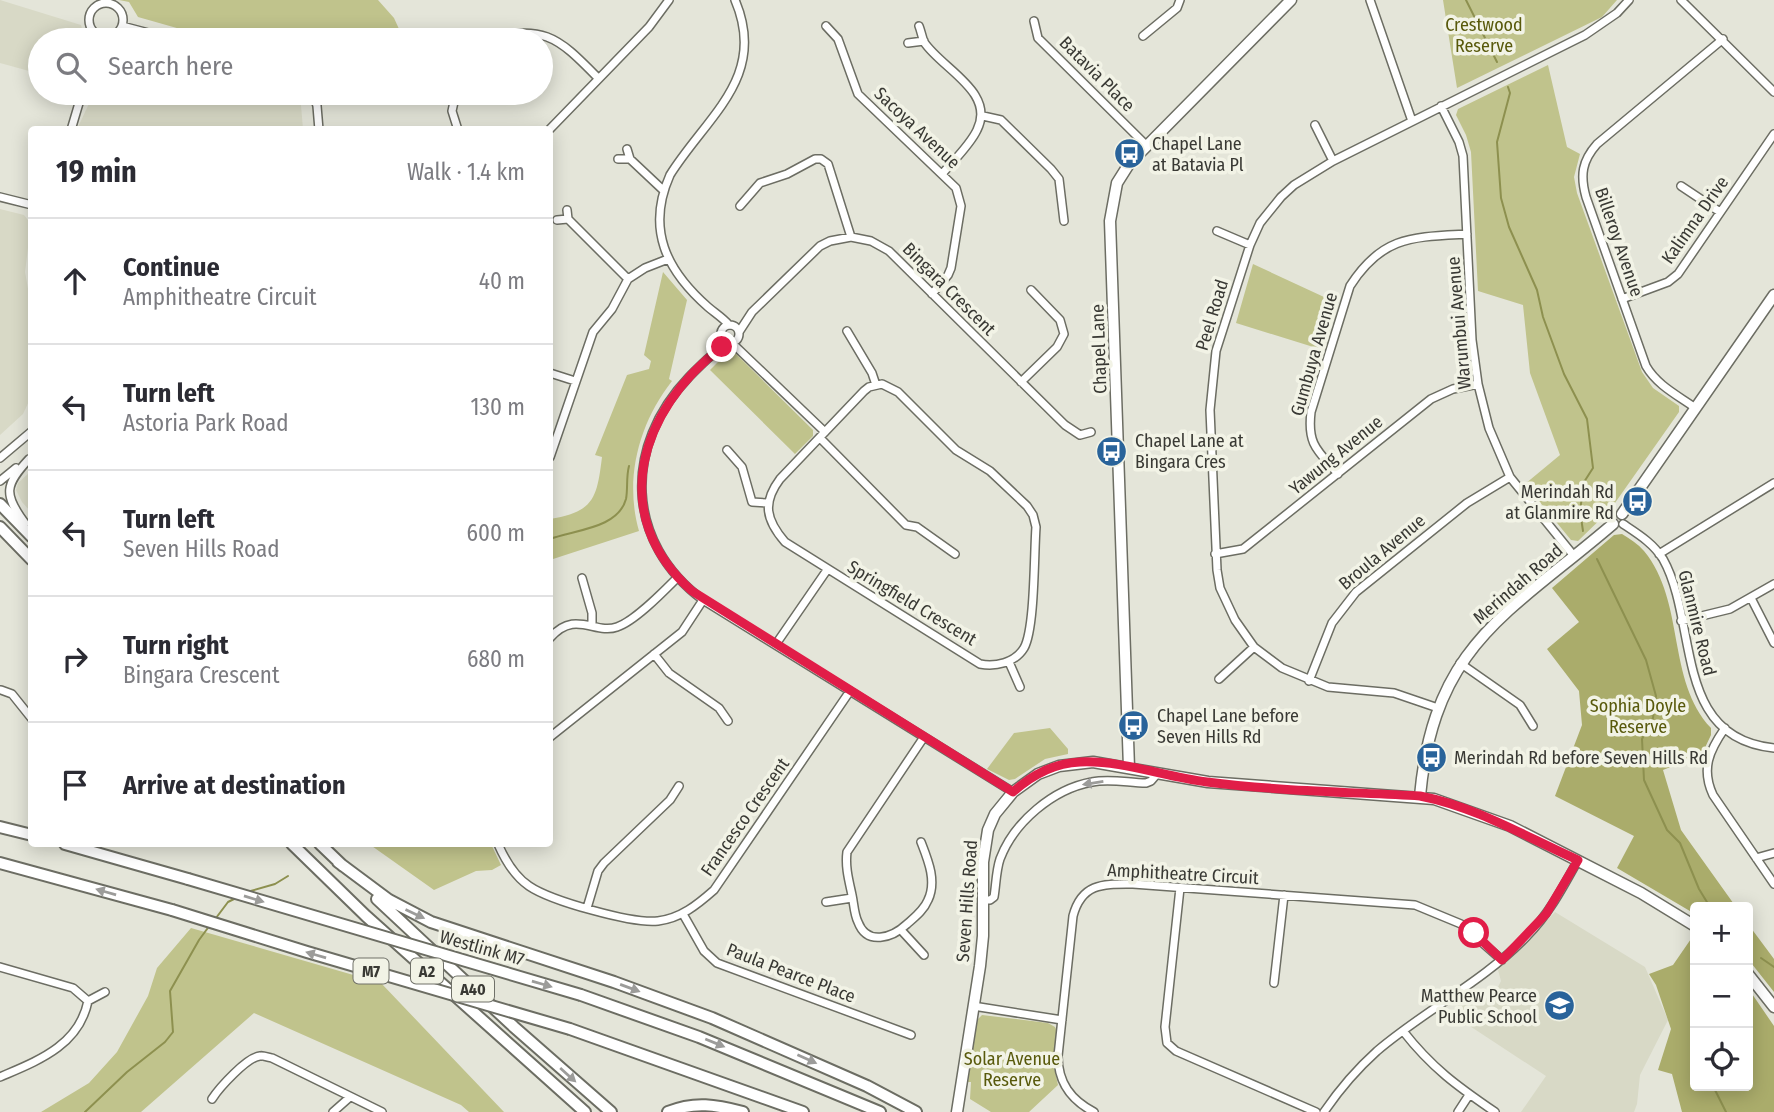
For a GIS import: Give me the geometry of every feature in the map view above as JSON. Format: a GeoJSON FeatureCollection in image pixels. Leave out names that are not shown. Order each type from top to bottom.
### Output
{"type":"FeatureCollection","features":[{"type":"Feature","properties":{"kind":"highway"},"geometry":{"type":"LineString","coordinates":[[0,504],[28,531]]}},
{"type":"Feature","properties":{"kind":"highway"},"geometry":{"type":"LineString","coordinates":[[0,527],[28,556]]}},
{"type":"Feature","properties":{"kind":"highway"},"geometry":{"type":"LineString","coordinates":[[0,827],[28,834]]}},
{"type":"Feature","properties":{"kind":"highway","name":"Westlink M7"},"geometry":{"type":"LineString","coordinates":[[76,847],[581,996],[699,1037],[880,1112]]}},
{"type":"Feature","properties":{"kind":"highway","name":"A2"},"geometry":{"type":"LineString","coordinates":[[295,847],[366,916],[585,1112]]}},
{"type":"Feature","properties":{"kind":"highway"},"geometry":{"type":"LineString","coordinates":[[323,847],[338,862],[389,900],[431,922],[614,982],[712,1018],[867,1086],[916,1112]]}},
{"type":"Feature","properties":{"kind":"highway","name":"A40"},"geometry":{"type":"LineString","coordinates":[[338,862],[514,1027],[611,1112]]}},
{"type":"Feature","properties":{"kind":"highway","name":"M7"},"geometry":{"type":"LineString","coordinates":[[0,863],[172,910],[307,953],[570,1029],[803,1112]]}},
{"type":"Feature","properties":{"kind":"highway"},"geometry":{"type":"LineString","coordinates":[[668,1112],[686,1105],[705,1104],[743,1112]]}},
{"type":"Feature","properties":{"kind":"highway"},"geometry":{"type":"LineString","coordinates":[[694,1112],[731,1112]]}},
{"type":"Feature","properties":{"kind":"main road","name":"Chapel Lane"},"geometry":{"type":"LineString","coordinates":[[1129,768],[1111,221],[1117,183],[1146,145],[1291,0]]}},
{"type":"Feature","properties":{"kind":"main road","name":"Merindah Road"},"geometry":{"type":"LineString","coordinates":[[1420,796],[1424,757],[1438,708],[1460,663],[1500,616],[1619,521],[1694,407],[1774,295]]}},
{"type":"Feature","properties":{"kind":"main road","name":"Seven Hills Road"},"geometry":{"type":"LineString","coordinates":[[957,1112],[983,936],[983,862],[986,838],[995,814],[1013,792],[1038,774],[1070,763],[1093,762],[1208,782],[1420,796],[1452,804],[1510,826],[1642,893],[1690,923]]}},
{"type":"Feature","properties":{"kind":"main road"},"geometry":{"type":"LineString","coordinates":[[1753,981],[1774,1007]]}},
{"type":"Feature","properties":{"kind":"street"},"geometry":{"type":"LineString","coordinates":[[552,126],[649,27],[668,0]]}},
{"type":"Feature","properties":{"kind":"street"},"geometry":{"type":"LineString","coordinates":[[735,0],[746,41],[739,77],[731,92],[680,159],[663,190],[659,215],[662,243],[668,259],[680,279],[709,308],[748,357],[906,525],[917,527],[955,554]]}},
{"type":"Feature","properties":{"kind":"street"},"geometry":{"type":"LineString","coordinates":[[1143,36],[1177,8],[1180,0]]}},
{"type":"Feature","properties":{"kind":"street"},"geometry":{"type":"LineString","coordinates":[[1370,0],[1412,121]]}},
{"type":"Feature","properties":{"kind":"street","name":"Peel Road"},"geometry":{"type":"LineString","coordinates":[[1438,708],[1394,693],[1328,687],[1309,681],[1282,668],[1254,647],[1227,607],[1220,588],[1215,554],[1210,410],[1216,351],[1250,245],[1260,223],[1281,197],[1308,175],[1333,161],[1586,35],[1617,13],[1629,0]]}},
{"type":"Feature","properties":{"kind":"street"},"geometry":{"type":"LineString","coordinates":[[1681,0],[1774,92]]}},
{"type":"Feature","properties":{"kind":"street"},"geometry":{"type":"LineString","coordinates":[[92,28],[89,18],[94,8],[107,3],[118,8],[122,26],[130,28]]}},
{"type":"Feature","properties":{"kind":"street","name":"Batavia Place"},"geometry":{"type":"LineString","coordinates":[[1034,22],[1038,38],[1146,145]]}},
{"type":"Feature","properties":{"kind":"street","name":"Sacoya Avenue"},"geometry":{"type":"LineString","coordinates":[[826,26],[838,39],[858,94],[956,188],[961,206],[951,268],[932,294]]}},
{"type":"Feature","properties":{"kind":"street"},"geometry":{"type":"LineString","coordinates":[[919,26],[924,41],[981,103],[983,116],[976,133],[943,173]]}},
{"type":"Feature","properties":{"kind":"street"},"geometry":{"type":"LineString","coordinates":[[553,39],[568,48],[598,78]]}},
{"type":"Feature","properties":{"kind":"street","name":"Billeroy Avenue"},"geometry":{"type":"LineString","coordinates":[[1694,407],[1652,376],[1586,197],[1582,171],[1585,161],[1597,144],[1723,39]]}},
{"type":"Feature","properties":{"kind":"street"},"geometry":{"type":"LineString","coordinates":[[908,43],[924,41]]}},
{"type":"Feature","properties":{"kind":"street"},"geometry":{"type":"LineString","coordinates":[[72,126],[78,105]]}},
{"type":"Feature","properties":{"kind":"street"},"geometry":{"type":"LineString","coordinates":[[317,105],[319,126]]}},
{"type":"Feature","properties":{"kind":"street"},"geometry":{"type":"LineString","coordinates":[[453,105],[452,111],[457,126]]}},
{"type":"Feature","properties":{"kind":"street","name":"Warumbui Avenue"},"geometry":{"type":"LineString","coordinates":[[1441,106],[1462,149],[1472,340],[1478,384],[1489,428],[1510,477],[1574,556]]}},
{"type":"Feature","properties":{"kind":"street"},"geometry":{"type":"LineString","coordinates":[[983,116],[1001,121],[1059,179],[1064,221]]}},
{"type":"Feature","properties":{"kind":"street"},"geometry":{"type":"LineString","coordinates":[[1315,125],[1333,161]]}},
{"type":"Feature","properties":{"kind":"street","name":"Kalimna Drive"},"geometry":{"type":"LineString","coordinates":[[1622,299],[1668,282],[1678,274],[1774,134]]}},
{"type":"Feature","properties":{"kind":"street"},"geometry":{"type":"LineString","coordinates":[[627,149],[629,159],[663,190]]}},
{"type":"Feature","properties":{"kind":"street"},"geometry":{"type":"LineString","coordinates":[[618,159],[629,159]]}},
{"type":"Feature","properties":{"kind":"street"},"geometry":{"type":"LineString","coordinates":[[707,358],[735,339],[752,313],[820,246],[851,237],[828,164],[821,159],[815,159],[787,174],[760,183],[740,206]]}},
{"type":"Feature","properties":{"kind":"street"},"geometry":{"type":"LineString","coordinates":[[1681,186],[1720,212]]}},
{"type":"Feature","properties":{"kind":"street"},"geometry":{"type":"LineString","coordinates":[[0,197],[28,204]]}},
{"type":"Feature","properties":{"kind":"street"},"geometry":{"type":"LineString","coordinates":[[557,220],[567,215],[628,279]]}},
{"type":"Feature","properties":{"kind":"street"},"geometry":{"type":"LineString","coordinates":[[1217,230],[1250,245]]}},
{"type":"Feature","properties":{"kind":"street","name":"Gumbuya Avenue"},"geometry":{"type":"LineString","coordinates":[[1338,474],[1314,446],[1309,430],[1311,412],[1350,286],[1362,268],[1377,254],[1396,243],[1419,237],[1467,234]]}},
{"type":"Feature","properties":{"kind":"street","name":"Bingara Crescent"},"geometry":{"type":"LineString","coordinates":[[851,237],[871,241],[889,251],[1065,425],[1080,435]]}},
{"type":"Feature","properties":{"kind":"street"},"geometry":{"type":"LineString","coordinates":[[553,448],[593,332],[612,309],[628,279],[645,268],[668,259]]}},
{"type":"Feature","properties":{"kind":"street"},"geometry":{"type":"LineString","coordinates":[[1021,382],[1057,347],[1064,334],[1060,320],[1031,290]]}},
{"type":"Feature","properties":{"kind":"street"},"geometry":{"type":"LineString","coordinates":[[752,313],[726,329],[707,358],[674,393],[663,410],[647,450],[643,475],[642,498],[646,522],[654,544],[677,578],[704,600],[1013,792]]}},
{"type":"Feature","properties":{"kind":"street"},"geometry":{"type":"LineString","coordinates":[[726,329],[724,341],[735,339]]}},
{"type":"Feature","properties":{"kind":"street"},"geometry":{"type":"LineString","coordinates":[[847,331],[872,373],[876,385]]}},
{"type":"Feature","properties":{"kind":"street"},"geometry":{"type":"LineString","coordinates":[[553,374],[575,381]]}},
{"type":"Feature","properties":{"kind":"street","name":"Yawung Avenue"},"geometry":{"type":"LineString","coordinates":[[1215,554],[1243,549],[1431,399],[1453,389],[1478,384]]}},
{"type":"Feature","properties":{"kind":"street"},"geometry":{"type":"LineString","coordinates":[[727,450],[742,467],[752,502],[767,503],[780,480],[864,391],[876,385],[894,388],[956,450],[990,471],[1033,515],[1036,527],[1029,633],[1023,650],[1009,662],[1020,687]]}},
{"type":"Feature","properties":{"kind":"street"},"geometry":{"type":"LineString","coordinates":[[1078,444],[1080,435],[1091,432]]}},
{"type":"Feature","properties":{"kind":"street"},"geometry":{"type":"LineString","coordinates":[[0,456],[28,435]]}},
{"type":"Feature","properties":{"kind":"street"},"geometry":{"type":"LineString","coordinates":[[0,481],[28,460]]}},
{"type":"Feature","properties":{"kind":"street"},"geometry":{"type":"LineString","coordinates":[[28,460],[11,480],[8,491],[13,505],[28,529]]}},
{"type":"Feature","properties":{"kind":"street","name":"Broula Avenue"},"geometry":{"type":"LineString","coordinates":[[1309,681],[1332,623],[1356,592],[1467,503],[1510,477]]}},
{"type":"Feature","properties":{"kind":"street"},"geometry":{"type":"LineString","coordinates":[[1659,554],[1774,483]]}},
{"type":"Feature","properties":{"kind":"street","name":"Springfield Crescent"},"geometry":{"type":"LineString","coordinates":[[767,503],[773,524],[785,542],[827,570],[980,663],[988,665],[1009,662]]}},
{"type":"Feature","properties":{"kind":"street","name":"Glanmire Road"},"geometry":{"type":"LineString","coordinates":[[1619,521],[1641,535],[1659,554],[1671,577],[1698,690],[1710,711],[1725,729],[1750,742],[1774,748]]}},
{"type":"Feature","properties":{"kind":"street"},"geometry":{"type":"LineString","coordinates":[[776,644],[827,570]]}},
{"type":"Feature","properties":{"kind":"street"},"geometry":{"type":"LineString","coordinates":[[582,578],[592,613],[592,625]]}},
{"type":"Feature","properties":{"kind":"street"},"geometry":{"type":"LineString","coordinates":[[553,636],[562,628],[584,623],[609,629],[618,627],[645,608],[677,578]]}},
{"type":"Feature","properties":{"kind":"street"},"geometry":{"type":"LineString","coordinates":[[1681,621],[1724,611],[1774,584]]}},
{"type":"Feature","properties":{"kind":"street"},"geometry":{"type":"LineString","coordinates":[[1751,598],[1774,643]]}},
{"type":"Feature","properties":{"kind":"street"},"geometry":{"type":"LineString","coordinates":[[553,735],[682,632],[704,600]]}},
{"type":"Feature","properties":{"kind":"street"},"geometry":{"type":"LineString","coordinates":[[1219,679],[1254,647]]}},
{"type":"Feature","properties":{"kind":"street"},"geometry":{"type":"LineString","coordinates":[[654,654],[676,678],[719,708],[728,722]]}},
{"type":"Feature","properties":{"kind":"street"},"geometry":{"type":"LineString","coordinates":[[1460,663],[1520,705],[1533,726]]}},
{"type":"Feature","properties":{"kind":"street"},"geometry":{"type":"LineString","coordinates":[[0,681],[0,690],[12,694],[28,712]]}},
{"type":"Feature","properties":{"kind":"street","name":"Francesco Crescent"},"geometry":{"type":"LineString","coordinates":[[500,847],[515,873],[528,886],[544,894],[639,922],[683,914],[713,890],[850,691]]}},
{"type":"Feature","properties":{"kind":"street"},"geometry":{"type":"LineString","coordinates":[[1725,729],[1710,751],[1706,765],[1707,781],[1713,795],[1774,884]]}},
{"type":"Feature","properties":{"kind":"street"},"geometry":{"type":"LineString","coordinates":[[921,842],[931,868],[929,899],[901,930],[883,938],[873,937],[862,930],[858,922],[846,862],[847,852],[924,737]]}},
{"type":"Feature","properties":{"kind":"street"},"geometry":{"type":"LineString","coordinates":[[984,900],[994,897],[1000,860],[1011,839],[1029,816],[1047,801],[1065,790],[1093,782],[1146,783],[1152,781],[1157,774]]}},
{"type":"Feature","properties":{"kind":"street"},"geometry":{"type":"LineString","coordinates":[[587,908],[598,872],[604,863],[670,800],[679,786]]}},
{"type":"Feature","properties":{"kind":"street"},"geometry":{"type":"LineString","coordinates":[[1756,858],[1774,853]]}},
{"type":"Feature","properties":{"kind":"street"},"geometry":{"type":"LineString","coordinates":[[1324,1112],[1354,1074],[1403,1031],[1502,960],[1546,914],[1578,860]]}},
{"type":"Feature","properties":{"kind":"street","name":"Amphitheatre Circuit"},"geometry":{"type":"LineString","coordinates":[[1094,1112],[1080,1105],[1069,1094],[1058,1069],[1073,916],[1082,896],[1093,888],[1107,884],[1397,902],[1432,910],[1461,924],[1502,960]]}},
{"type":"Feature","properties":{"kind":"street"},"geometry":{"type":"LineString","coordinates":[[1180,888],[1165,1027],[1167,1043],[1176,1051],[1316,1112]]}},
{"type":"Feature","properties":{"kind":"street"},"geometry":{"type":"LineString","coordinates":[[1274,983],[1284,895]]}},
{"type":"Feature","properties":{"kind":"street"},"geometry":{"type":"LineString","coordinates":[[826,902],[852,898]]}},
{"type":"Feature","properties":{"kind":"street","name":"Paula Pearce Place"},"geometry":{"type":"LineString","coordinates":[[683,914],[704,951],[717,963],[911,1035]]}},
{"type":"Feature","properties":{"kind":"street"},"geometry":{"type":"LineString","coordinates":[[901,930],[924,955]]}},
{"type":"Feature","properties":{"kind":"street"},"geometry":{"type":"LineString","coordinates":[[0,967],[73,988],[88,1001]]}},
{"type":"Feature","properties":{"kind":"street"},"geometry":{"type":"LineString","coordinates":[[0,1077],[46,1057],[64,1042],[83,1019],[88,1001],[105,992]]}},
{"type":"Feature","properties":{"kind":"street"},"geometry":{"type":"LineString","coordinates":[[973,1006],[1062,1020]]}},
{"type":"Feature","properties":{"kind":"street"},"geometry":{"type":"LineString","coordinates":[[1403,1031],[1433,1068],[1495,1112]]}},
{"type":"Feature","properties":{"kind":"street"},"geometry":{"type":"LineString","coordinates":[[212,1098],[219,1087],[252,1059],[261,1055],[382,1112]]}},
{"type":"Feature","properties":{"kind":"street"},"geometry":{"type":"LineString","coordinates":[[1458,1112],[1469,1095]]}},
{"type":"Feature","properties":{"kind":"street"},"geometry":{"type":"LineString","coordinates":[[333,1112],[350,1097]]}},
{"type":"Feature","properties":{"kind":"shaded area"},"geometry":{"type":"Polygon","coordinates":[[[0,0],[81,25],[82,28],[28,28],[28,71],[0,63],[0,0]]]}},
{"type":"Feature","properties":{"kind":"shaded area"},"geometry":{"type":"Polygon","coordinates":[[[88,105],[301,105],[303,126],[78,126],[88,105]]]}},
{"type":"Feature","properties":{"kind":"shaded area"},"geometry":{"type":"Polygon","coordinates":[[[0,209],[24,215],[28,220],[25,272],[28,289],[28,403],[23,414],[0,435],[0,209]]]}},
{"type":"Feature","properties":{"kind":"shaded area"},"geometry":{"type":"Polygon","coordinates":[[[28,474],[28,509],[16,490],[18,483],[28,474]]]}},
{"type":"Feature","properties":{"kind":"shaded area","name":"Matthew Pearce Public School"},"geometry":{"type":"Polygon","coordinates":[[[1555,912],[1645,967],[1668,1020],[1640,1075],[1634,1112],[1521,1112],[1546,1076],[1450,1013],[1467,997],[1493,997],[1501,981],[1498,970],[1555,912]]]}},
{"type":"Feature","properties":{"kind":"green space"},"geometry":{"type":"Polygon","coordinates":[[[119,0],[378,0],[394,18],[399,28],[177,28],[138,17],[129,2],[119,0]]]}},
{"type":"Feature","properties":{"kind":"green space","name":"Crestwood Reserve"},"geometry":{"type":"Polygon","coordinates":[[[1443,0],[1617,0],[1602,17],[1457,88],[1443,0]]]}},
{"type":"Feature","properties":{"kind":"green space"},"geometry":{"type":"Polygon","coordinates":[[[1548,65],[1567,147],[1580,154],[1574,177],[1577,193],[1642,372],[1653,388],[1679,406],[1679,412],[1610,510],[1578,541],[1571,540],[1525,484],[1560,455],[1530,373],[1523,305],[1478,291],[1471,152],[1456,115],[1458,109],[1548,65]]]}},
{"type":"Feature","properties":{"kind":"green space"},"geometry":{"type":"Polygon","coordinates":[[[1253,264],[1337,303],[1323,350],[1236,323],[1253,264]]]}},
{"type":"Feature","properties":{"kind":"green space"},"geometry":{"type":"Polygon","coordinates":[[[663,272],[687,300],[669,379],[672,381],[651,415],[638,452],[633,492],[639,531],[553,559],[553,518],[576,512],[591,501],[598,483],[602,457],[595,455],[627,375],[649,369],[651,361],[644,355],[663,272]]]}},
{"type":"Feature","properties":{"kind":"green space"},"geometry":{"type":"Polygon","coordinates":[[[734,352],[813,430],[813,436],[795,454],[710,370],[727,353],[734,352]]]}},
{"type":"Feature","properties":{"kind":"green space","name":"Sophia Doyle Reserve"},"geometry":{"type":"Polygon","coordinates":[[[1622,534],[1642,548],[1657,571],[1666,593],[1687,687],[1697,709],[1711,728],[1711,735],[1702,754],[1663,770],[1681,830],[1732,902],[1690,902],[1690,911],[1617,868],[1634,836],[1555,796],[1582,725],[1579,691],[1547,649],[1579,622],[1552,588],[1614,535],[1622,534]]]}},
{"type":"Feature","properties":{"kind":"green space"},"geometry":{"type":"Polygon","coordinates":[[[1050,728],[1068,749],[1068,754],[1045,759],[1015,779],[1009,780],[987,769],[1014,733],[1050,728]]]}},
{"type":"Feature","properties":{"kind":"green space"},"geometry":{"type":"Polygon","coordinates":[[[373,847],[492,847],[501,865],[492,870],[476,871],[434,890],[373,847]]]}},
{"type":"Feature","properties":{"kind":"green space"},"geometry":{"type":"Polygon","coordinates":[[[191,928],[381,983],[504,1112],[469,1112],[461,1105],[254,1013],[141,1112],[41,1112],[89,1083],[117,1052],[148,996],[157,968],[191,928]]]}},
{"type":"Feature","properties":{"kind":"green space"},"geometry":{"type":"Polygon","coordinates":[[[1753,931],[1774,959],[1774,992],[1753,965],[1753,931]]]}},
{"type":"Feature","properties":{"kind":"green space"},"geometry":{"type":"Polygon","coordinates":[[[1690,940],[1690,1091],[1753,1091],[1753,995],[1774,1026],[1774,1112],[1682,1112],[1672,1074],[1658,1070],[1671,1029],[1656,985],[1649,974],[1673,965],[1690,940]]]}},
{"type":"Feature","properties":{"kind":"green space","name":"Solar Avenue Reserve"},"geometry":{"type":"Polygon","coordinates":[[[982,1015],[1048,1023],[1057,1031],[1054,1067],[1058,1085],[1029,1112],[991,1112],[970,1099],[971,1082],[968,1082],[976,1021],[982,1015]]]}},
{"type":"Feature","properties":{"kind":"waterway"},"geometry":{"type":"LineString","coordinates":[[1466,0],[1497,62]]}},
{"type":"Feature","properties":{"kind":"waterway"},"geometry":{"type":"LineString","coordinates":[[1508,87],[1510,93],[1497,142],[1501,198],[1509,227],[1537,290],[1543,317],[1564,374],[1587,419],[1593,468],[1584,482],[1580,511],[1583,531]]}},
{"type":"Feature","properties":{"kind":"waterway"},"geometry":{"type":"LineString","coordinates":[[553,538],[594,527],[614,517],[626,499],[629,466]]}},
{"type":"Feature","properties":{"kind":"waterway"},"geometry":{"type":"LineString","coordinates":[[1597,559],[1646,660],[1656,696],[1653,718],[1642,739],[1644,780],[1667,830],[1680,843],[1707,902]]}},
{"type":"Feature","properties":{"kind":"waterway"},"geometry":{"type":"LineString","coordinates":[[247,892],[275,884],[288,876]]}},
{"type":"Feature","properties":{"kind":"waterway"},"geometry":{"type":"LineString","coordinates":[[216,918],[228,902],[236,898]]}},
{"type":"Feature","properties":{"kind":"waterway"},"geometry":{"type":"LineString","coordinates":[[85,1112],[173,1032],[170,991],[210,925]]}},
{"type":"Feature","properties":{"kind":"waterway"},"geometry":{"type":"LineString","coordinates":[[1761,958],[1774,967]]}},
{"type":"Feature","properties":{"kind":"waterway"},"geometry":{"type":"LineString","coordinates":[[1716,1091],[1726,1112]]}},
{"type":"Feature","properties":{"kind":"place","name":"Chapel Lane at Batavia Pl"},"geometry":{"type":"Point","coordinates":[1129,154]}},
{"type":"Feature","properties":{"kind":"place","name":"Chapel Lane at Bingara Cres"},"geometry":{"type":"Point","coordinates":[1112,451]}},
{"type":"Feature","properties":{"kind":"place","name":"Merindah Rd at Glanmire Rd"},"geometry":{"type":"Point","coordinates":[1637,502]}},
{"type":"Feature","properties":{"kind":"place","name":"Chapel Lane before Seven Hills Rd"},"geometry":{"type":"Point","coordinates":[1134,726]}},
{"type":"Feature","properties":{"kind":"place","name":"Merindah Rd before Seven Hills Rd"},"geometry":{"type":"Point","coordinates":[1431,758]}},
{"type":"Feature","properties":{"kind":"place","name":"Matthew Pearce Public School"},"geometry":{"type":"Point","coordinates":[1560,1006]}},
{"type":"Feature","properties":{"kind":"route"},"geometry":{"type":"LineString","coordinates":[[722,347],[707,358],[674,393],[663,410],[647,450],[643,475],[642,498],[646,522],[654,544],[677,578],[692,591],[726,615],[1013,792],[1024,782],[1059,765],[1093,762],[1208,782],[1420,796],[1452,804],[1510,826],[1578,860],[1546,914],[1502,960],[1474,933]]}}]}
